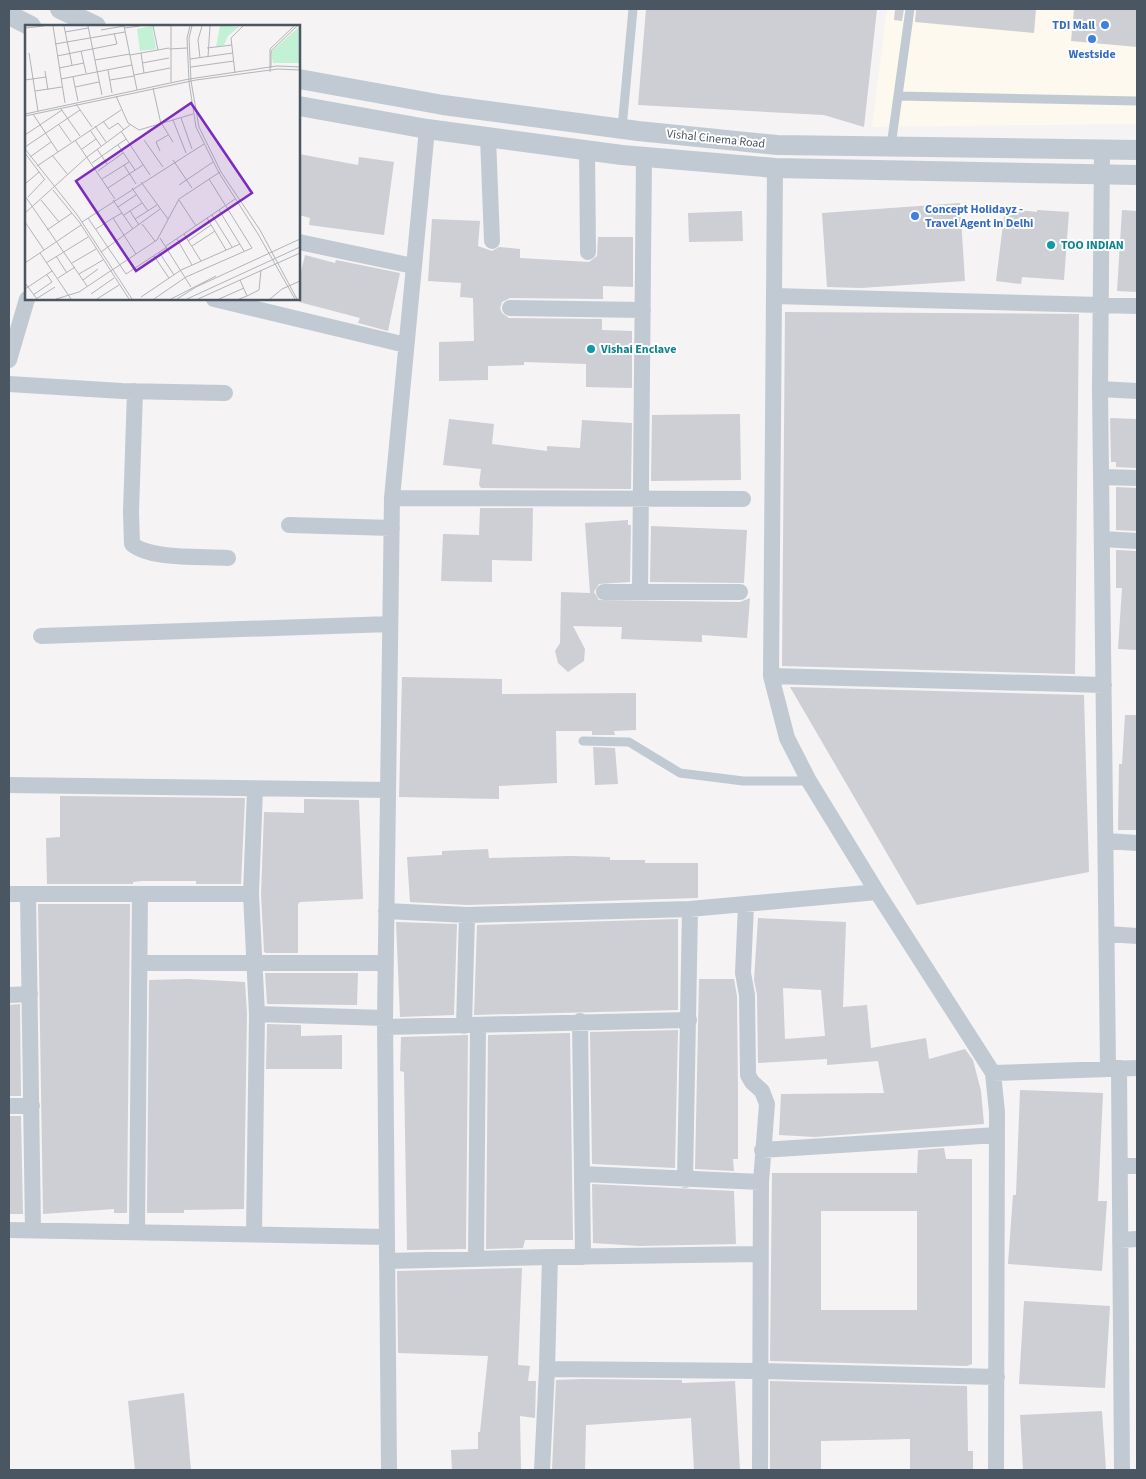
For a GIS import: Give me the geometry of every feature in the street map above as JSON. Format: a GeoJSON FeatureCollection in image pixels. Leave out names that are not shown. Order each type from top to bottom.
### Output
{"type":"FeatureCollection","features":[{"type":"Feature","properties":{"kind":"street"},"geometry":{"type":"LineString","coordinates":[[64,10],[94,25]]}},
{"type":"Feature","properties":{"kind":"street"},"geometry":{"type":"LineString","coordinates":[[9,15],[29,25]]}},
{"type":"Feature","properties":{"kind":"street","name":"Vishal Cinema Road"},"geometry":{"type":"LineString","coordinates":[[300,80],[443,105],[777,146],[1137,150]]}},
{"type":"Feature","properties":{"kind":"street","name":"Vishal Cinema Road"},"geometry":{"type":"LineString","coordinates":[[300,106],[427,129],[622,155],[775,168],[1137,175]]}},
{"type":"Feature","properties":{"kind":"street"},"geometry":{"type":"LineString","coordinates":[[622,128],[622,155]]}},
{"type":"Feature","properties":{"kind":"street"},"geometry":{"type":"LineString","coordinates":[[389,1470],[385,1022],[392,498],[427,129]]}},
{"type":"Feature","properties":{"kind":"street"},"geometry":{"type":"LineString","coordinates":[[488,137],[492,241]]}},
{"type":"Feature","properties":{"kind":"street"},"geometry":{"type":"LineString","coordinates":[[777,146],[775,168],[771,676],[787,738],[809,781],[877,892],[993,1073],[997,1135],[996,1470]]}},
{"type":"Feature","properties":{"kind":"street"},"geometry":{"type":"LineString","coordinates":[[587,150],[588,252]]}},
{"type":"Feature","properties":{"kind":"street"},"geometry":{"type":"LineString","coordinates":[[1102,150],[1100,390],[1107,934],[1120,1166],[1122,1470]]}},
{"type":"Feature","properties":{"kind":"street"},"geometry":{"type":"LineString","coordinates":[[640,591],[644,157]]}},
{"type":"Feature","properties":{"kind":"street"},"geometry":{"type":"LineString","coordinates":[[300,242],[413,266]]}},
{"type":"Feature","properties":{"kind":"street"},"geometry":{"type":"LineString","coordinates":[[774,296],[1137,306]]}},
{"type":"Feature","properties":{"kind":"street"},"geometry":{"type":"LineString","coordinates":[[9,360],[27,300]]}},
{"type":"Feature","properties":{"kind":"street"},"geometry":{"type":"LineString","coordinates":[[218,300],[406,345]]}},
{"type":"Feature","properties":{"kind":"street"},"geometry":{"type":"LineString","coordinates":[[510,308],[643,310]]}},
{"type":"Feature","properties":{"kind":"street"},"geometry":{"type":"LineString","coordinates":[[9,384],[134,391],[225,393]]}},
{"type":"Feature","properties":{"kind":"street"},"geometry":{"type":"LineString","coordinates":[[1100,390],[1137,391]]}},
{"type":"Feature","properties":{"kind":"street"},"geometry":{"type":"LineString","coordinates":[[134,391],[132,544],[139,550],[157,553],[228,558]]}},
{"type":"Feature","properties":{"kind":"street"},"geometry":{"type":"LineString","coordinates":[[1101,477],[1137,478]]}},
{"type":"Feature","properties":{"kind":"street"},"geometry":{"type":"LineString","coordinates":[[392,498],[743,499]]}},
{"type":"Feature","properties":{"kind":"street"},"geometry":{"type":"LineString","coordinates":[[289,525],[392,528]]}},
{"type":"Feature","properties":{"kind":"street"},"geometry":{"type":"LineString","coordinates":[[1102,539],[1137,541]]}},
{"type":"Feature","properties":{"kind":"street"},"geometry":{"type":"LineString","coordinates":[[604,592],[740,592]]}},
{"type":"Feature","properties":{"kind":"street"},"geometry":{"type":"LineString","coordinates":[[41,636],[390,624]]}},
{"type":"Feature","properties":{"kind":"street"},"geometry":{"type":"LineString","coordinates":[[771,676],[1104,685]]}},
{"type":"Feature","properties":{"kind":"street"},"geometry":{"type":"LineString","coordinates":[[9,785],[388,790]]}},
{"type":"Feature","properties":{"kind":"street"},"geometry":{"type":"LineString","coordinates":[[254,1234],[257,1014],[251,894],[255,789]]}},
{"type":"Feature","properties":{"kind":"street"},"geometry":{"type":"LineString","coordinates":[[1106,841],[1137,843]]}},
{"type":"Feature","properties":{"kind":"street"},"geometry":{"type":"LineString","coordinates":[[386,911],[467,915],[690,909],[877,892]]}},
{"type":"Feature","properties":{"kind":"street"},"geometry":{"type":"LineString","coordinates":[[9,894],[251,894]]}},
{"type":"Feature","properties":{"kind":"street"},"geometry":{"type":"LineString","coordinates":[[28,894],[33,1230]]}},
{"type":"Feature","properties":{"kind":"street"},"geometry":{"type":"LineString","coordinates":[[137,1232],[140,894]]}},
{"type":"Feature","properties":{"kind":"street"},"geometry":{"type":"LineString","coordinates":[[746,905],[743,973],[748,994],[748,1075],[752,1082],[762,1091],[767,1104],[761,1182],[760,1470]]}},
{"type":"Feature","properties":{"kind":"street"},"geometry":{"type":"LineString","coordinates":[[685,1180],[690,909]]}},
{"type":"Feature","properties":{"kind":"street"},"geometry":{"type":"LineString","coordinates":[[467,915],[476,1259]]}},
{"type":"Feature","properties":{"kind":"street"},"geometry":{"type":"LineString","coordinates":[[1107,934],[1137,936]]}},
{"type":"Feature","properties":{"kind":"street"},"geometry":{"type":"LineString","coordinates":[[140,963],[386,963]]}},
{"type":"Feature","properties":{"kind":"street"},"geometry":{"type":"LineString","coordinates":[[9,994],[30,994]]}},
{"type":"Feature","properties":{"kind":"street"},"geometry":{"type":"LineString","coordinates":[[257,1014],[471,1026],[580,1021],[689,1020]]}},
{"type":"Feature","properties":{"kind":"street"},"geometry":{"type":"LineString","coordinates":[[580,1021],[584,1257]]}},
{"type":"Feature","properties":{"kind":"street"},"geometry":{"type":"LineString","coordinates":[[993,1073],[1137,1068]]}},
{"type":"Feature","properties":{"kind":"street"},"geometry":{"type":"LineString","coordinates":[[9,1106],[32,1106]]}},
{"type":"Feature","properties":{"kind":"street"},"geometry":{"type":"LineString","coordinates":[[762,1150],[997,1135]]}},
{"type":"Feature","properties":{"kind":"street"},"geometry":{"type":"LineString","coordinates":[[1120,1166],[1137,1166]]}},
{"type":"Feature","properties":{"kind":"street"},"geometry":{"type":"LineString","coordinates":[[582,1174],[761,1182]]}},
{"type":"Feature","properties":{"kind":"street"},"geometry":{"type":"LineString","coordinates":[[9,1230],[387,1237]]}},
{"type":"Feature","properties":{"kind":"street"},"geometry":{"type":"LineString","coordinates":[[1120,1240],[1137,1239]]}},
{"type":"Feature","properties":{"kind":"street"},"geometry":{"type":"LineString","coordinates":[[387,1261],[760,1254]]}},
{"type":"Feature","properties":{"kind":"street"},"geometry":{"type":"LineString","coordinates":[[542,1470],[550,1257]]}},
{"type":"Feature","properties":{"kind":"street"},"geometry":{"type":"LineString","coordinates":[[547,1369],[759,1371],[997,1377]]}},
{"type":"Feature","properties":{"kind":"lane"},"geometry":{"type":"LineString","coordinates":[[622,128],[633,9]]}},
{"type":"Feature","properties":{"kind":"lane"},"geometry":{"type":"LineString","coordinates":[[891,147],[910,9]]}},
{"type":"Feature","properties":{"kind":"lane"},"geometry":{"type":"LineString","coordinates":[[898,96],[1137,101]]}},
{"type":"Feature","properties":{"kind":"lane"},"geometry":{"type":"LineString","coordinates":[[583,741],[629,742],[680,773],[743,781],[809,781]]}},
{"type":"Feature","properties":{"kind":"shaded area"},"geometry":{"type":"Polygon","coordinates":[[[887,9],[1137,9],[1137,124],[872,127],[887,9]]]}},
{"type":"Feature","properties":{"kind":"building"},"geometry":{"type":"Polygon","coordinates":[[[646,9],[877,9],[864,127],[824,115],[638,105],[646,9]]]}},
{"type":"Feature","properties":{"kind":"building"},"geometry":{"type":"Polygon","coordinates":[[[895,9],[904,9],[902,21],[894,20],[895,9]]]}},
{"type":"Feature","properties":{"kind":"building","name":"TDI Mall"},"geometry":{"type":"Polygon","coordinates":[[[916,9],[1036,9],[1034,33],[915,22],[916,9]]]}},
{"type":"Feature","properties":{"kind":"building","name":"TDI Mall"},"geometry":{"type":"Polygon","coordinates":[[[1074,9],[1137,9],[1137,47],[1071,41],[1074,9]]]}},
{"type":"Feature","properties":{"kind":"building"},"geometry":{"type":"Polygon","coordinates":[[[300,154],[358,165],[359,157],[394,162],[384,235],[309,225],[310,218],[300,215],[300,154]]]}},
{"type":"Feature","properties":{"kind":"building"},"geometry":{"type":"Polygon","coordinates":[[[960,203],[965,281],[861,288],[827,287],[822,213],[960,203]]]}},
{"type":"Feature","properties":{"kind":"building"},"geometry":{"type":"Polygon","coordinates":[[[1005,208],[1037,212],[1037,210],[1069,212],[1064,280],[1022,277],[1021,284],[996,281],[1005,208]]]}},
{"type":"Feature","properties":{"kind":"building"},"geometry":{"type":"Polygon","coordinates":[[[1122,210],[1137,211],[1137,292],[1117,291],[1122,210]]]}},
{"type":"Feature","properties":{"kind":"building"},"geometry":{"type":"Polygon","coordinates":[[[742,211],[743,241],[689,242],[688,213],[742,211]]]}},
{"type":"Feature","properties":{"kind":"building"},"geometry":{"type":"Polygon","coordinates":[[[432,219],[480,221],[478,246],[492,251],[499,247],[520,249],[520,258],[589,262],[597,256],[598,237],[633,237],[633,287],[603,286],[603,299],[510,298],[502,302],[500,308],[502,313],[509,318],[602,319],[602,330],[632,331],[632,388],[586,387],[586,364],[524,362],[524,365],[488,366],[488,380],[439,381],[439,342],[474,341],[473,298],[460,297],[461,283],[428,281],[432,219]]]}},
{"type":"Feature","properties":{"kind":"building"},"geometry":{"type":"Polygon","coordinates":[[[305,255],[335,263],[336,260],[400,273],[388,331],[358,323],[360,318],[299,302],[300,276],[305,255]]]}},
{"type":"Feature","properties":{"kind":"building"},"geometry":{"type":"Polygon","coordinates":[[[785,312],[1079,314],[1075,674],[782,666],[785,312]]]}},
{"type":"Feature","properties":{"kind":"building"},"geometry":{"type":"Polygon","coordinates":[[[740,414],[741,480],[651,481],[652,415],[740,414]]]}},
{"type":"Feature","properties":{"kind":"building"},"geometry":{"type":"Polygon","coordinates":[[[1110,418],[1137,419],[1137,468],[1116,467],[1116,462],[1111,462],[1110,418]]]}},
{"type":"Feature","properties":{"kind":"building"},"geometry":{"type":"Polygon","coordinates":[[[449,419],[494,424],[492,444],[547,451],[547,446],[580,448],[582,420],[632,423],[631,489],[481,488],[479,485],[481,469],[443,465],[449,419]]]}},
{"type":"Feature","properties":{"kind":"building"},"geometry":{"type":"Polygon","coordinates":[[[1116,487],[1137,488],[1137,531],[1116,530],[1116,487]]]}},
{"type":"Feature","properties":{"kind":"building"},"geometry":{"type":"Polygon","coordinates":[[[480,508],[533,508],[532,561],[492,560],[492,582],[441,581],[443,534],[479,535],[480,508]]]}},
{"type":"Feature","properties":{"kind":"building"},"geometry":{"type":"Polygon","coordinates":[[[628,520],[628,525],[631,525],[630,582],[599,584],[594,592],[599,600],[740,602],[750,598],[747,638],[702,635],[702,642],[621,639],[622,627],[573,626],[585,649],[584,661],[568,672],[558,663],[555,651],[560,643],[561,592],[590,593],[585,523],[628,520]]]}},
{"type":"Feature","properties":{"kind":"building"},"geometry":{"type":"Polygon","coordinates":[[[651,526],[747,530],[744,583],[650,582],[651,526]]]}},
{"type":"Feature","properties":{"kind":"building"},"geometry":{"type":"Polygon","coordinates":[[[1116,550],[1137,551],[1137,650],[1118,649],[1122,588],[1116,588],[1116,550]]]}},
{"type":"Feature","properties":{"kind":"building"},"geometry":{"type":"Polygon","coordinates":[[[402,677],[502,679],[502,694],[636,693],[636,730],[614,731],[615,735],[592,735],[592,731],[556,731],[557,783],[499,786],[499,799],[399,797],[402,677]]]}},
{"type":"Feature","properties":{"kind":"building"},"geometry":{"type":"Polygon","coordinates":[[[790,687],[1084,695],[1089,872],[917,905],[790,687]]]}},
{"type":"Feature","properties":{"kind":"building"},"geometry":{"type":"Polygon","coordinates":[[[1125,715],[1137,715],[1137,830],[1118,830],[1119,764],[1122,764],[1125,715]]]}},
{"type":"Feature","properties":{"kind":"building"},"geometry":{"type":"Polygon","coordinates":[[[593,747],[615,748],[618,784],[595,785],[593,747]]]}},
{"type":"Feature","properties":{"kind":"building"},"geometry":{"type":"Polygon","coordinates":[[[60,796],[245,798],[241,884],[196,884],[196,881],[142,881],[133,882],[133,884],[47,884],[46,838],[60,837],[60,796]]]}},
{"type":"Feature","properties":{"kind":"building"},"geometry":{"type":"Polygon","coordinates":[[[304,799],[359,800],[363,899],[300,902],[298,904],[298,953],[266,953],[264,952],[261,894],[264,812],[304,813],[304,799]]]}},
{"type":"Feature","properties":{"kind":"building"},"geometry":{"type":"Polygon","coordinates":[[[488,849],[489,858],[570,856],[610,857],[610,860],[645,860],[645,863],[698,863],[698,898],[467,905],[410,902],[407,857],[442,855],[442,851],[488,849]]]}},
{"type":"Feature","properties":{"kind":"building"},"geometry":{"type":"Polygon","coordinates":[[[38,904],[130,904],[127,1213],[114,1213],[114,1209],[43,1214],[38,904]]]}},
{"type":"Feature","properties":{"kind":"building"},"geometry":{"type":"Polygon","coordinates":[[[758,918],[846,922],[843,1007],[867,1005],[871,1048],[926,1038],[929,1059],[965,1049],[973,1060],[981,1091],[984,1124],[815,1137],[779,1135],[781,1094],[884,1093],[878,1061],[827,1065],[827,1059],[758,1063],[757,995],[754,980],[758,918]],[[783,988],[785,1039],[825,1036],[821,990],[783,988]]]}},
{"type":"Feature","properties":{"kind":"building"},"geometry":{"type":"Polygon","coordinates":[[[678,919],[678,1010],[474,1015],[477,925],[678,919]]]}},
{"type":"Feature","properties":{"kind":"building"},"geometry":{"type":"Polygon","coordinates":[[[396,922],[457,924],[454,1015],[400,1017],[396,922]]]}},
{"type":"Feature","properties":{"kind":"building"},"geometry":{"type":"Polygon","coordinates":[[[265,973],[358,973],[357,1005],[267,1004],[265,973]]]}},
{"type":"Feature","properties":{"kind":"building"},"geometry":{"type":"Polygon","coordinates":[[[189,979],[245,982],[247,1014],[244,1209],[184,1210],[184,1213],[147,1213],[149,980],[189,979]]]}},
{"type":"Feature","properties":{"kind":"building"},"geometry":{"type":"Polygon","coordinates":[[[699,979],[734,979],[737,996],[738,1159],[733,1159],[734,1171],[695,1169],[699,979]]]}},
{"type":"Feature","properties":{"kind":"building"},"geometry":{"type":"Polygon","coordinates":[[[20,1004],[21,1096],[9,1096],[9,1005],[20,1004]]]}},
{"type":"Feature","properties":{"kind":"building"},"geometry":{"type":"Polygon","coordinates":[[[267,1024],[301,1025],[301,1036],[342,1035],[342,1069],[266,1069],[267,1024]]]}},
{"type":"Feature","properties":{"kind":"building"},"geometry":{"type":"Polygon","coordinates":[[[678,1030],[675,1168],[592,1164],[590,1032],[678,1030]]]}},
{"type":"Feature","properties":{"kind":"building"},"geometry":{"type":"Polygon","coordinates":[[[570,1033],[573,1240],[525,1240],[523,1248],[486,1249],[488,1035],[570,1033]]]}},
{"type":"Feature","properties":{"kind":"building"},"geometry":{"type":"Polygon","coordinates":[[[468,1035],[466,1249],[407,1250],[404,1072],[400,1071],[401,1037],[468,1035]]]}},
{"type":"Feature","properties":{"kind":"building"},"geometry":{"type":"Polygon","coordinates":[[[1020,1090],[1103,1093],[1098,1201],[1107,1201],[1102,1271],[1008,1264],[1013,1195],[1016,1195],[1020,1090]]]}},
{"type":"Feature","properties":{"kind":"building"},"geometry":{"type":"Polygon","coordinates":[[[9,1116],[21,1116],[23,1214],[9,1214],[9,1116]]]}},
{"type":"Feature","properties":{"kind":"building"},"geometry":{"type":"Polygon","coordinates":[[[944,1148],[946,1159],[972,1159],[972,1364],[967,1366],[770,1361],[772,1173],[917,1173],[918,1150],[944,1148]],[[821,1211],[821,1310],[917,1310],[917,1211],[821,1211]]]}},
{"type":"Feature","properties":{"kind":"building"},"geometry":{"type":"Polygon","coordinates":[[[592,1184],[734,1191],[736,1244],[639,1246],[593,1243],[592,1184]]]}},
{"type":"Feature","properties":{"kind":"building"},"geometry":{"type":"Polygon","coordinates":[[[522,1268],[518,1365],[530,1366],[528,1381],[536,1381],[535,1418],[520,1416],[521,1470],[452,1470],[451,1450],[478,1449],[478,1432],[480,1432],[488,1356],[398,1353],[397,1271],[522,1268]]]}},
{"type":"Feature","properties":{"kind":"building"},"geometry":{"type":"Polygon","coordinates":[[[1024,1301],[1110,1306],[1105,1388],[1019,1384],[1024,1301]]]}},
{"type":"Feature","properties":{"kind":"building"},"geometry":{"type":"Polygon","coordinates":[[[556,1380],[682,1380],[682,1383],[735,1381],[740,1470],[694,1470],[691,1418],[586,1425],[585,1470],[552,1470],[556,1380]]]}},
{"type":"Feature","properties":{"kind":"building"},"geometry":{"type":"Polygon","coordinates":[[[770,1381],[967,1386],[968,1451],[973,1451],[973,1470],[910,1470],[910,1439],[821,1441],[821,1470],[770,1470],[770,1381]]]}},
{"type":"Feature","properties":{"kind":"building"},"geometry":{"type":"Polygon","coordinates":[[[184,1393],[191,1470],[135,1470],[128,1401],[184,1393]]]}},
{"type":"Feature","properties":{"kind":"building"},"geometry":{"type":"Polygon","coordinates":[[[1102,1411],[1106,1470],[1023,1470],[1020,1415],[1102,1411]]]}},
{"type":"Feature","properties":{"kind":"place","name":"TDI Mall"},"geometry":{"type":"Point","coordinates":[1105,25]}},
{"type":"Feature","properties":{"kind":"place","name":"Westside"},"geometry":{"type":"Point","coordinates":[1092,39]}},
{"type":"Feature","properties":{"kind":"place","name":"Concept Holidayz - Travel Agent in Delhi"},"geometry":{"type":"Point","coordinates":[915,216]}},
{"type":"Feature","properties":{"kind":"place","name":"TOO INDIAN"},"geometry":{"type":"Point","coordinates":[1051,245]}},
{"type":"Feature","properties":{"kind":"place","name":"Vishai Enclave"},"geometry":{"type":"Point","coordinates":[591,349]}}]}
